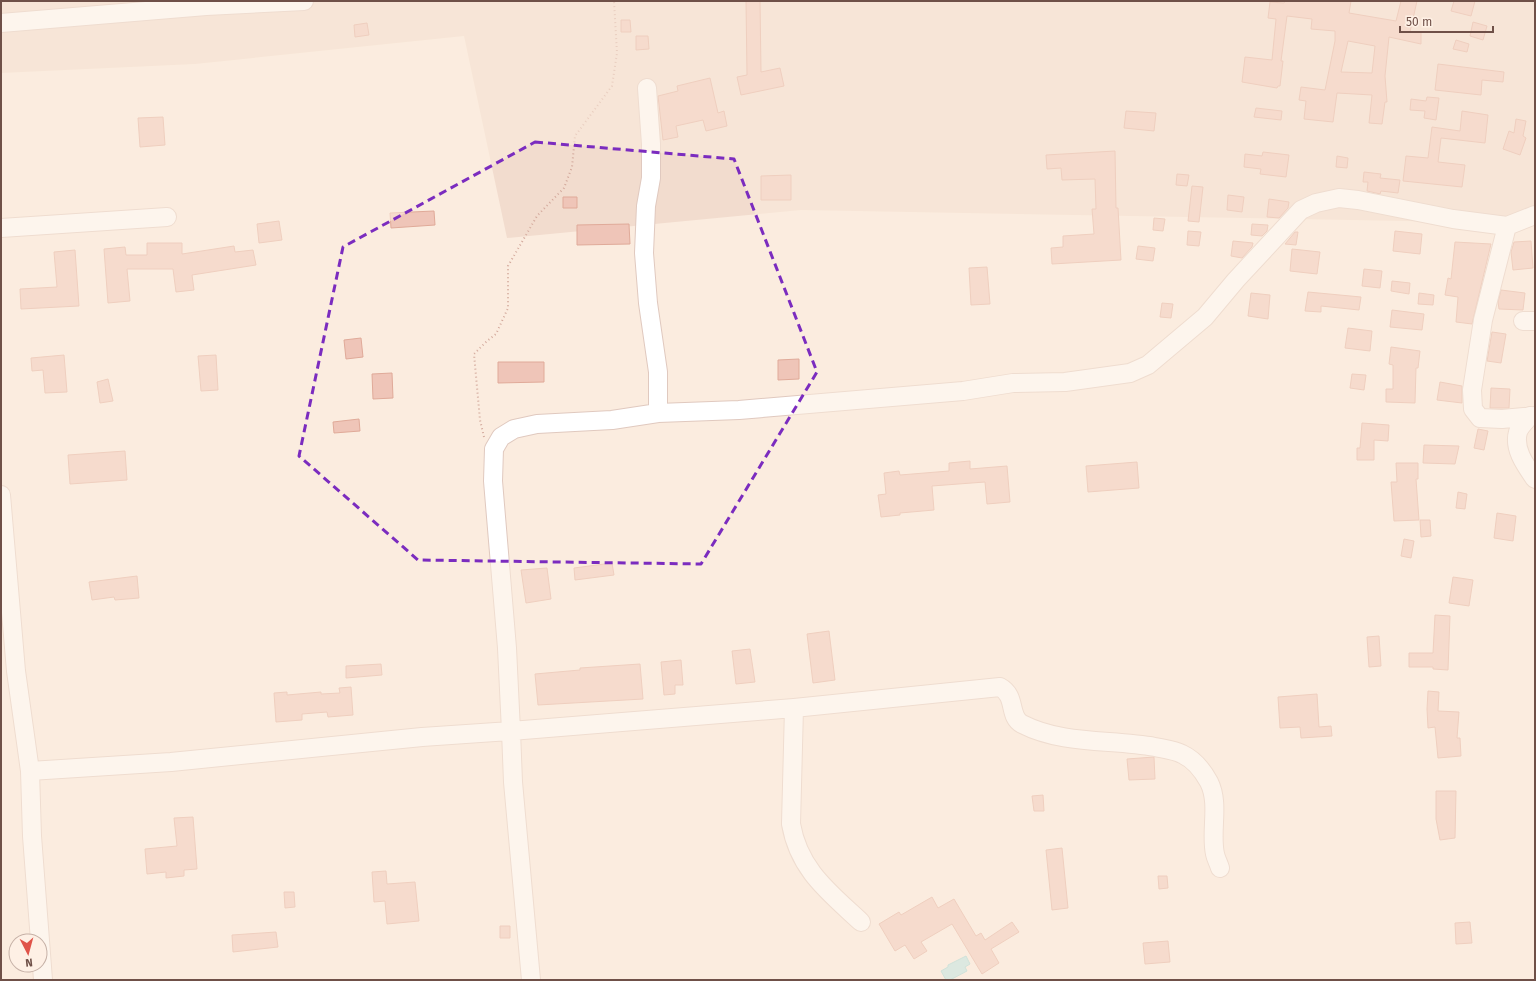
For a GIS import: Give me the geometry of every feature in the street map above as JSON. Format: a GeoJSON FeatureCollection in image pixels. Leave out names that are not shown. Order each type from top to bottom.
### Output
{"type":"FeatureCollection","features":[{"type":"Feature","properties":{"kind":"street"},"geometry":{"type":"LineString","coordinates":[[1,23],[206,6],[304,1]]}},
{"type":"Feature","properties":{"kind":"street"},"geometry":{"type":"LineString","coordinates":[[647,88],[651,144],[651,178],[646,206],[644,253],[648,303],[658,372],[658,413]]}},
{"type":"Feature","properties":{"kind":"street"},"geometry":{"type":"LineString","coordinates":[[531,980],[513,790],[507,648],[493,481],[494,449],[501,437],[514,429],[537,424],[612,420],[658,413],[739,410],[963,391],[1013,383],[1065,382],[1130,373],[1148,365],[1205,317],[1236,280],[1301,210],[1316,203],[1339,198],[1358,200],[1453,219],[1508,226],[1535,216]]}},
{"type":"Feature","properties":{"kind":"street"},"geometry":{"type":"LineString","coordinates":[[1,228],[167,217]]}},
{"type":"Feature","properties":{"kind":"street"},"geometry":{"type":"LineString","coordinates":[[1508,226],[1483,320],[1472,390],[1473,409],[1480,418],[1502,419],[1533,416]]}},
{"type":"Feature","properties":{"kind":"street"},"geometry":{"type":"LineString","coordinates":[[1533,416],[1519,430],[1517,441],[1523,460],[1535,479]]}},
{"type":"Feature","properties":{"kind":"street"},"geometry":{"type":"LineString","coordinates":[[1,495],[16,671],[30,771],[32,836],[43,980]]}},
{"type":"Feature","properties":{"kind":"street"},"geometry":{"type":"LineString","coordinates":[[30,771],[172,762],[422,737],[794,708],[1000,687],[1009,694],[1015,718],[1021,724],[1059,737],[1136,743],[1182,754],[1196,764],[1209,782],[1214,802],[1215,854],[1220,868]]}},
{"type":"Feature","properties":{"kind":"street"},"geometry":{"type":"LineString","coordinates":[[794,708],[791,824],[798,851],[815,878],[861,922]]}},
{"type":"Feature","properties":{"kind":"path"},"geometry":{"type":"LineString","coordinates":[[484,438],[480,420],[474,354],[496,334],[508,308],[508,266],[538,216],[564,188],[572,167],[575,136],[612,86],[618,53],[614,1]]}},
{"type":"Feature","properties":{"kind":"highlighted area"},"geometry":{"type":"Polygon","coordinates":[[[535,142],[734,159],[817,372],[701,564],[418,560],[299,456],[343,247],[535,142]]]}},
{"type":"Feature","properties":{"kind":"shaded area"},"geometry":{"type":"Polygon","coordinates":[[[1,1],[1535,1],[1535,212],[1511,223],[801,210],[507,238],[464,36],[195,64],[1,73],[1,1]]]}},
{"type":"Feature","properties":{"kind":"water"},"geometry":{"type":"Polygon","coordinates":[[[966,956],[970,964],[965,967],[967,971],[950,980],[946,980],[941,971],[948,967],[948,965],[966,956]]]}},
{"type":"Feature","properties":{"kind":"building"},"geometry":{"type":"Polygon","coordinates":[[[746,1],[760,1],[761,72],[780,68],[784,86],[741,95],[737,77],[747,75],[746,1]]]}},
{"type":"Feature","properties":{"kind":"building"},"geometry":{"type":"Polygon","coordinates":[[[1285,1],[1351,1],[1349,13],[1396,21],[1401,1],[1417,1],[1410,32],[1421,32],[1421,44],[1389,37],[1385,76],[1387,102],[1385,102],[1382,124],[1369,123],[1372,95],[1337,93],[1333,122],[1304,119],[1306,101],[1299,100],[1301,87],[1325,90],[1335,41],[1335,31],[1311,29],[1312,19],[1287,16],[1281,61],[1283,61],[1280,86],[1277,88],[1242,82],[1245,57],[1272,60],[1276,19],[1268,18],[1270,2],[1284,3],[1285,1]],[[1348,41],[1341,72],[1372,73],[1375,46],[1348,41]]]}},
{"type":"Feature","properties":{"kind":"building"},"geometry":{"type":"Polygon","coordinates":[[[1454,1],[1475,1],[1471,16],[1451,11],[1454,1]]]}},
{"type":"Feature","properties":{"kind":"building"},"geometry":{"type":"Polygon","coordinates":[[[621,20],[630,20],[631,32],[621,32],[621,20]]]}},
{"type":"Feature","properties":{"kind":"building"},"geometry":{"type":"Polygon","coordinates":[[[1473,22],[1487,26],[1483,40],[1470,36],[1473,22]]]}},
{"type":"Feature","properties":{"kind":"building"},"geometry":{"type":"Polygon","coordinates":[[[367,23],[369,35],[355,37],[354,25],[367,23]]]}},
{"type":"Feature","properties":{"kind":"building"},"geometry":{"type":"Polygon","coordinates":[[[636,36],[648,36],[649,49],[636,50],[636,36]]]}},
{"type":"Feature","properties":{"kind":"building"},"geometry":{"type":"Polygon","coordinates":[[[1456,40],[1469,44],[1467,52],[1453,49],[1456,40]]]}},
{"type":"Feature","properties":{"kind":"building"},"geometry":{"type":"Polygon","coordinates":[[[1438,64],[1504,72],[1503,82],[1482,80],[1481,95],[1435,90],[1438,64]]]}},
{"type":"Feature","properties":{"kind":"building"},"geometry":{"type":"Polygon","coordinates":[[[710,78],[718,113],[724,111],[727,126],[706,131],[703,120],[676,126],[678,137],[663,140],[658,96],[678,91],[677,86],[710,78]]]}},
{"type":"Feature","properties":{"kind":"building"},"geometry":{"type":"Polygon","coordinates":[[[1427,97],[1439,98],[1436,120],[1424,118],[1425,111],[1410,110],[1411,99],[1426,101],[1427,97]]]}},
{"type":"Feature","properties":{"kind":"building"},"geometry":{"type":"Polygon","coordinates":[[[1256,108],[1282,111],[1281,120],[1254,117],[1256,108]]]}},
{"type":"Feature","properties":{"kind":"building"},"geometry":{"type":"Polygon","coordinates":[[[1126,111],[1156,113],[1154,131],[1124,128],[1126,111]]]}},
{"type":"Feature","properties":{"kind":"building"},"geometry":{"type":"Polygon","coordinates":[[[1462,111],[1488,115],[1485,143],[1441,138],[1438,162],[1465,165],[1462,187],[1403,181],[1406,156],[1428,158],[1432,127],[1460,131],[1462,111]]]}},
{"type":"Feature","properties":{"kind":"building"},"geometry":{"type":"Polygon","coordinates":[[[163,117],[165,145],[140,147],[138,118],[163,117]]]}},
{"type":"Feature","properties":{"kind":"building"},"geometry":{"type":"Polygon","coordinates":[[[1516,119],[1526,121],[1523,136],[1526,138],[1520,155],[1503,149],[1509,131],[1514,133],[1516,119]]]}},
{"type":"Feature","properties":{"kind":"building"},"geometry":{"type":"Polygon","coordinates":[[[1115,151],[1116,208],[1118,208],[1121,260],[1052,264],[1051,248],[1063,247],[1063,236],[1094,234],[1092,209],[1096,209],[1095,179],[1062,180],[1061,168],[1047,169],[1046,155],[1115,151]]]}},
{"type":"Feature","properties":{"kind":"building"},"geometry":{"type":"Polygon","coordinates":[[[1263,152],[1289,155],[1286,177],[1260,174],[1261,169],[1244,167],[1245,154],[1262,156],[1263,152]]]}},
{"type":"Feature","properties":{"kind":"building"},"geometry":{"type":"Polygon","coordinates":[[[1337,156],[1348,158],[1347,168],[1336,167],[1337,156]]]}},
{"type":"Feature","properties":{"kind":"building"},"geometry":{"type":"Polygon","coordinates":[[[1364,172],[1381,174],[1380,178],[1400,180],[1398,193],[1381,191],[1380,194],[1367,191],[1368,182],[1363,182],[1364,172]]]}},
{"type":"Feature","properties":{"kind":"building"},"geometry":{"type":"Polygon","coordinates":[[[1177,174],[1189,175],[1187,186],[1176,185],[1177,174]]]}},
{"type":"Feature","properties":{"kind":"building"},"geometry":{"type":"Polygon","coordinates":[[[791,175],[791,200],[761,200],[761,176],[791,175]]]}},
{"type":"Feature","properties":{"kind":"building"},"geometry":{"type":"Polygon","coordinates":[[[1192,186],[1203,187],[1199,222],[1188,221],[1192,186]]]}},
{"type":"Feature","properties":{"kind":"building"},"geometry":{"type":"Polygon","coordinates":[[[1228,195],[1244,197],[1242,212],[1227,210],[1228,195]]]}},
{"type":"Feature","properties":{"kind":"building"},"geometry":{"type":"Polygon","coordinates":[[[563,197],[577,197],[577,208],[563,208],[563,197]]]}},
{"type":"Feature","properties":{"kind":"building"},"geometry":{"type":"Polygon","coordinates":[[[1269,199],[1289,202],[1288,208],[1279,218],[1267,217],[1269,199]]]}},
{"type":"Feature","properties":{"kind":"building"},"geometry":{"type":"Polygon","coordinates":[[[434,211],[435,225],[391,228],[390,213],[434,211]]]}},
{"type":"Feature","properties":{"kind":"building"},"geometry":{"type":"Polygon","coordinates":[[[1154,218],[1165,219],[1163,231],[1153,230],[1154,218]]]}},
{"type":"Feature","properties":{"kind":"building"},"geometry":{"type":"Polygon","coordinates":[[[279,221],[282,240],[259,243],[257,224],[279,221]]]}},
{"type":"Feature","properties":{"kind":"building"},"geometry":{"type":"Polygon","coordinates":[[[629,224],[630,244],[577,245],[577,225],[629,224]]]}},
{"type":"Feature","properties":{"kind":"building"},"geometry":{"type":"Polygon","coordinates":[[[1252,224],[1268,225],[1267,231],[1262,236],[1251,235],[1252,224]]]}},
{"type":"Feature","properties":{"kind":"building"},"geometry":{"type":"Polygon","coordinates":[[[1188,231],[1201,232],[1199,246],[1187,245],[1188,231]]]}},
{"type":"Feature","properties":{"kind":"building"},"geometry":{"type":"Polygon","coordinates":[[[1395,231],[1422,234],[1420,254],[1393,251],[1395,231]]]}},
{"type":"Feature","properties":{"kind":"building"},"geometry":{"type":"Polygon","coordinates":[[[1295,232],[1298,232],[1296,245],[1285,244],[1295,232]]]}},
{"type":"Feature","properties":{"kind":"building"},"geometry":{"type":"Polygon","coordinates":[[[1233,241],[1253,243],[1252,247],[1242,258],[1231,256],[1233,241]]]}},
{"type":"Feature","properties":{"kind":"building"},"geometry":{"type":"Polygon","coordinates":[[[1531,241],[1533,268],[1513,270],[1511,252],[1514,242],[1531,241]]]}},
{"type":"Feature","properties":{"kind":"building"},"geometry":{"type":"Polygon","coordinates":[[[1455,242],[1491,244],[1472,324],[1456,322],[1458,297],[1445,295],[1448,278],[1451,279],[1455,242]]]}},
{"type":"Feature","properties":{"kind":"building"},"geometry":{"type":"Polygon","coordinates":[[[147,243],[182,243],[182,254],[234,246],[235,252],[253,250],[256,265],[192,275],[194,290],[176,292],[173,269],[127,269],[130,301],[108,303],[104,249],[125,247],[126,255],[147,255],[147,243]]]}},
{"type":"Feature","properties":{"kind":"building"},"geometry":{"type":"Polygon","coordinates":[[[1138,246],[1155,248],[1153,261],[1136,259],[1138,246]]]}},
{"type":"Feature","properties":{"kind":"building"},"geometry":{"type":"Polygon","coordinates":[[[1292,249],[1320,252],[1317,274],[1290,271],[1292,249]]]}},
{"type":"Feature","properties":{"kind":"building"},"geometry":{"type":"Polygon","coordinates":[[[75,250],[79,306],[21,309],[20,289],[57,287],[54,252],[75,250]]]}},
{"type":"Feature","properties":{"kind":"building"},"geometry":{"type":"Polygon","coordinates":[[[987,267],[990,304],[971,305],[969,268],[987,267]]]}},
{"type":"Feature","properties":{"kind":"building"},"geometry":{"type":"Polygon","coordinates":[[[1364,269],[1382,271],[1380,288],[1362,286],[1364,269]]]}},
{"type":"Feature","properties":{"kind":"building"},"geometry":{"type":"Polygon","coordinates":[[[1392,281],[1410,283],[1409,294],[1391,291],[1392,281]]]}},
{"type":"Feature","properties":{"kind":"building"},"geometry":{"type":"Polygon","coordinates":[[[1501,290],[1525,293],[1523,310],[1499,309],[1498,302],[1501,290]]]}},
{"type":"Feature","properties":{"kind":"building"},"geometry":{"type":"Polygon","coordinates":[[[1308,292],[1361,297],[1359,310],[1321,306],[1321,312],[1305,311],[1308,292]]]}},
{"type":"Feature","properties":{"kind":"building"},"geometry":{"type":"Polygon","coordinates":[[[1251,293],[1270,295],[1268,319],[1248,316],[1251,293]]]}},
{"type":"Feature","properties":{"kind":"building"},"geometry":{"type":"Polygon","coordinates":[[[1419,293],[1434,295],[1433,305],[1418,304],[1419,293]]]}},
{"type":"Feature","properties":{"kind":"building"},"geometry":{"type":"Polygon","coordinates":[[[1162,303],[1173,304],[1171,318],[1160,317],[1162,303]]]}},
{"type":"Feature","properties":{"kind":"building"},"geometry":{"type":"Polygon","coordinates":[[[1392,310],[1424,314],[1422,330],[1390,327],[1392,310]]]}},
{"type":"Feature","properties":{"kind":"building"},"geometry":{"type":"Polygon","coordinates":[[[1348,328],[1372,331],[1370,351],[1345,348],[1348,328]]]}},
{"type":"Feature","properties":{"kind":"building"},"geometry":{"type":"Polygon","coordinates":[[[1492,332],[1506,334],[1501,363],[1487,361],[1492,332]]]}},
{"type":"Feature","properties":{"kind":"building"},"geometry":{"type":"Polygon","coordinates":[[[361,338],[363,357],[346,359],[344,340],[361,338]]]}},
{"type":"Feature","properties":{"kind":"building"},"geometry":{"type":"Polygon","coordinates":[[[1391,347],[1420,351],[1418,368],[1416,368],[1415,403],[1386,402],[1386,389],[1393,389],[1393,365],[1389,364],[1391,347]]]}},
{"type":"Feature","properties":{"kind":"building"},"geometry":{"type":"Polygon","coordinates":[[[64,355],[67,392],[45,393],[43,370],[32,371],[31,358],[64,355]]]}},
{"type":"Feature","properties":{"kind":"building"},"geometry":{"type":"Polygon","coordinates":[[[216,355],[218,390],[201,391],[198,356],[216,355]]]}},
{"type":"Feature","properties":{"kind":"building"},"geometry":{"type":"Polygon","coordinates":[[[799,359],[799,379],[778,380],[778,360],[799,359]]]}},
{"type":"Feature","properties":{"kind":"building"},"geometry":{"type":"Polygon","coordinates":[[[498,362],[544,362],[544,382],[498,383],[498,362]]]}},
{"type":"Feature","properties":{"kind":"building"},"geometry":{"type":"Polygon","coordinates":[[[392,373],[393,398],[373,399],[372,374],[392,373]]]}},
{"type":"Feature","properties":{"kind":"building"},"geometry":{"type":"Polygon","coordinates":[[[1352,374],[1366,375],[1364,390],[1350,388],[1352,374]]]}},
{"type":"Feature","properties":{"kind":"building"},"geometry":{"type":"Polygon","coordinates":[[[108,379],[113,401],[100,403],[97,382],[108,379]]]}},
{"type":"Feature","properties":{"kind":"building"},"geometry":{"type":"Polygon","coordinates":[[[1440,382],[1462,386],[1462,403],[1437,400],[1440,382]]]}},
{"type":"Feature","properties":{"kind":"building"},"geometry":{"type":"Polygon","coordinates":[[[1491,388],[1510,389],[1509,408],[1490,408],[1491,388]]]}},
{"type":"Feature","properties":{"kind":"building"},"geometry":{"type":"Polygon","coordinates":[[[359,419],[360,431],[334,433],[333,422],[359,419]]]}},
{"type":"Feature","properties":{"kind":"building"},"geometry":{"type":"Polygon","coordinates":[[[1362,423],[1389,425],[1388,441],[1374,440],[1374,460],[1357,460],[1357,448],[1360,448],[1362,423]]]}},
{"type":"Feature","properties":{"kind":"building"},"geometry":{"type":"Polygon","coordinates":[[[1478,429],[1488,431],[1484,450],[1474,448],[1478,429]]]}},
{"type":"Feature","properties":{"kind":"building"},"geometry":{"type":"Polygon","coordinates":[[[1424,445],[1459,446],[1455,464],[1423,463],[1424,445]]]}},
{"type":"Feature","properties":{"kind":"building"},"geometry":{"type":"Polygon","coordinates":[[[125,451],[127,480],[70,484],[68,455],[125,451]]]}},
{"type":"Feature","properties":{"kind":"building"},"geometry":{"type":"Polygon","coordinates":[[[970,461],[970,469],[1007,466],[1010,502],[987,504],[985,482],[932,486],[934,510],[900,513],[900,515],[881,517],[878,495],[886,494],[884,473],[899,471],[900,475],[949,471],[949,463],[970,461]]]}},
{"type":"Feature","properties":{"kind":"building"},"geometry":{"type":"Polygon","coordinates":[[[1137,462],[1139,488],[1088,492],[1086,466],[1137,462]]]}},
{"type":"Feature","properties":{"kind":"building"},"geometry":{"type":"Polygon","coordinates":[[[1396,463],[1418,463],[1418,479],[1416,479],[1419,520],[1394,521],[1391,482],[1397,482],[1396,463]]]}},
{"type":"Feature","properties":{"kind":"building"},"geometry":{"type":"Polygon","coordinates":[[[1458,492],[1467,494],[1465,509],[1456,508],[1458,492]]]}},
{"type":"Feature","properties":{"kind":"building"},"geometry":{"type":"Polygon","coordinates":[[[1497,513],[1516,516],[1513,541],[1494,538],[1497,513]]]}},
{"type":"Feature","properties":{"kind":"building"},"geometry":{"type":"Polygon","coordinates":[[[1420,520],[1430,520],[1431,536],[1421,537],[1420,520]]]}},
{"type":"Feature","properties":{"kind":"building"},"geometry":{"type":"Polygon","coordinates":[[[1404,539],[1414,541],[1411,558],[1401,556],[1404,539]]]}},
{"type":"Feature","properties":{"kind":"building"},"geometry":{"type":"Polygon","coordinates":[[[612,563],[614,575],[575,580],[574,568],[612,563]]]}},
{"type":"Feature","properties":{"kind":"building"},"geometry":{"type":"Polygon","coordinates":[[[547,568],[551,599],[526,603],[521,570],[547,568]]]}},
{"type":"Feature","properties":{"kind":"building"},"geometry":{"type":"Polygon","coordinates":[[[137,576],[139,598],[115,600],[114,597],[92,600],[89,582],[137,576]]]}},
{"type":"Feature","properties":{"kind":"building"},"geometry":{"type":"Polygon","coordinates":[[[1453,577],[1473,580],[1469,606],[1449,603],[1453,577]]]}},
{"type":"Feature","properties":{"kind":"building"},"geometry":{"type":"Polygon","coordinates":[[[1435,615],[1450,616],[1448,670],[1433,669],[1433,667],[1409,667],[1409,653],[1433,653],[1435,615]]]}},
{"type":"Feature","properties":{"kind":"building"},"geometry":{"type":"Polygon","coordinates":[[[829,631],[835,680],[813,683],[807,634],[829,631]]]}},
{"type":"Feature","properties":{"kind":"building"},"geometry":{"type":"Polygon","coordinates":[[[1379,636],[1381,666],[1369,667],[1367,637],[1379,636]]]}},
{"type":"Feature","properties":{"kind":"building"},"geometry":{"type":"Polygon","coordinates":[[[750,649],[755,682],[736,684],[732,651],[750,649]]]}},
{"type":"Feature","properties":{"kind":"building"},"geometry":{"type":"Polygon","coordinates":[[[681,660],[683,685],[675,685],[675,694],[664,695],[661,662],[681,660]]]}},
{"type":"Feature","properties":{"kind":"building"},"geometry":{"type":"Polygon","coordinates":[[[381,664],[382,675],[346,678],[346,666],[381,664]]]}},
{"type":"Feature","properties":{"kind":"building"},"geometry":{"type":"Polygon","coordinates":[[[640,664],[643,699],[538,705],[535,674],[580,670],[580,668],[640,664]]]}},
{"type":"Feature","properties":{"kind":"building"},"geometry":{"type":"Polygon","coordinates":[[[351,687],[353,715],[328,717],[327,712],[302,714],[302,720],[276,722],[274,693],[287,692],[287,695],[321,692],[321,694],[340,693],[339,688],[351,687]]]}},
{"type":"Feature","properties":{"kind":"building"},"geometry":{"type":"Polygon","coordinates":[[[1428,691],[1439,692],[1438,711],[1459,712],[1457,738],[1460,738],[1461,756],[1438,758],[1435,727],[1428,728],[1428,691]]]}},
{"type":"Feature","properties":{"kind":"building"},"geometry":{"type":"Polygon","coordinates":[[[1317,694],[1319,727],[1331,726],[1332,736],[1301,738],[1300,727],[1280,728],[1278,697],[1317,694]]]}},
{"type":"Feature","properties":{"kind":"building"},"geometry":{"type":"Polygon","coordinates":[[[1154,757],[1155,779],[1129,780],[1127,759],[1154,757]]]}},
{"type":"Feature","properties":{"kind":"building"},"geometry":{"type":"Polygon","coordinates":[[[1436,791],[1456,791],[1455,838],[1440,840],[1436,819],[1436,791]]]}},
{"type":"Feature","properties":{"kind":"building"},"geometry":{"type":"Polygon","coordinates":[[[1043,795],[1044,811],[1034,811],[1032,796],[1043,795]]]}},
{"type":"Feature","properties":{"kind":"building"},"geometry":{"type":"Polygon","coordinates":[[[193,817],[197,869],[184,870],[184,876],[166,878],[166,872],[147,874],[145,849],[177,846],[174,818],[193,817]]]}},
{"type":"Feature","properties":{"kind":"building"},"geometry":{"type":"Polygon","coordinates":[[[1062,848],[1068,908],[1052,910],[1046,850],[1062,848]]]}},
{"type":"Feature","properties":{"kind":"building"},"geometry":{"type":"Polygon","coordinates":[[[386,871],[387,884],[415,882],[419,921],[387,924],[385,901],[374,902],[372,872],[386,871]]]}},
{"type":"Feature","properties":{"kind":"building"},"geometry":{"type":"Polygon","coordinates":[[[1158,876],[1167,876],[1168,888],[1159,889],[1158,876]]]}},
{"type":"Feature","properties":{"kind":"building"},"geometry":{"type":"Polygon","coordinates":[[[284,892],[294,892],[295,907],[285,908],[284,892]]]}},
{"type":"Feature","properties":{"kind":"building"},"geometry":{"type":"Polygon","coordinates":[[[932,897],[938,908],[954,899],[976,936],[981,933],[985,940],[1012,922],[1019,932],[991,949],[999,963],[982,974],[952,924],[921,942],[927,951],[914,959],[905,945],[895,951],[879,924],[899,912],[901,915],[932,897]]]}},
{"type":"Feature","properties":{"kind":"building"},"geometry":{"type":"Polygon","coordinates":[[[1470,922],[1472,943],[1456,944],[1455,923],[1470,922]]]}},
{"type":"Feature","properties":{"kind":"building"},"geometry":{"type":"Polygon","coordinates":[[[500,926],[510,926],[510,938],[500,938],[500,926]]]}},
{"type":"Feature","properties":{"kind":"building"},"geometry":{"type":"Polygon","coordinates":[[[276,932],[278,947],[233,952],[232,935],[276,932]]]}},
{"type":"Feature","properties":{"kind":"building"},"geometry":{"type":"Polygon","coordinates":[[[1168,941],[1170,962],[1145,964],[1143,943],[1168,941]]]}}]}
